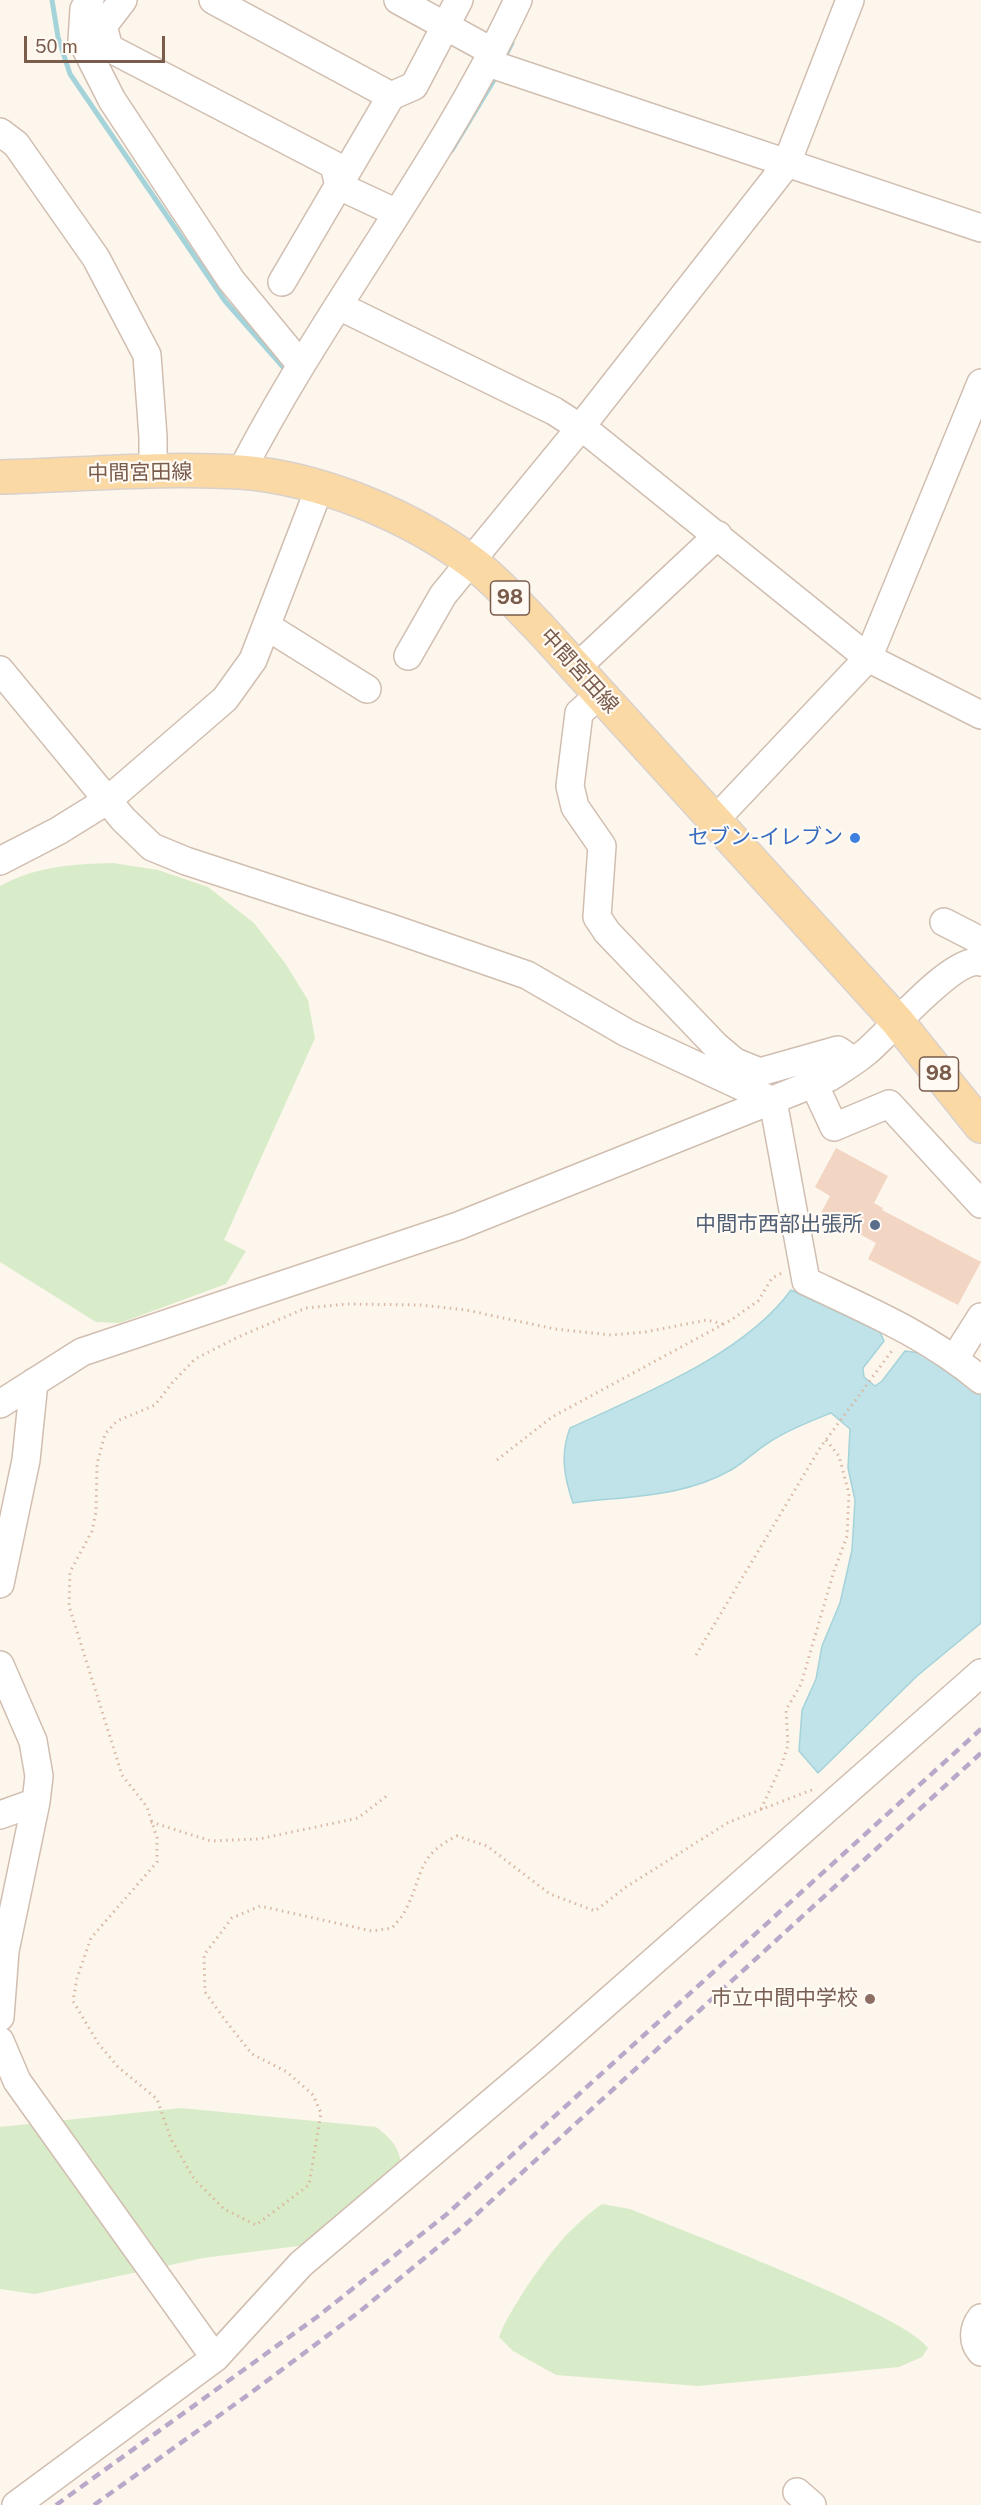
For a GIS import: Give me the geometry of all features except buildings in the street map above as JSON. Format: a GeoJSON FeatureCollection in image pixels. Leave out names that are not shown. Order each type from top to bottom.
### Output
{"type":"FeatureCollection","features":[{"type":"Feature","properties":{"kind":"main road","name":"中間宮田線"},"geometry":{"type":"LineString","coordinates":[[0,477],[153,472],[241,472],[319,489],[374,506],[413,524],[471,561],[539,627],[715,820],[897,1022],[981,1126]]}},
{"type":"Feature","properties":{"kind":"street"},"geometry":{"type":"LineString","coordinates":[[90,0],[84,9],[82,41],[112,100],[231,280],[301,365]]}},
{"type":"Feature","properties":{"kind":"street"},"geometry":{"type":"LineString","coordinates":[[123,0],[103,26],[109,48],[334,165],[339,186]]}},
{"type":"Feature","properties":{"kind":"street"},"geometry":{"type":"LineString","coordinates":[[213,0],[392,96]]}},
{"type":"Feature","properties":{"kind":"street"},"geometry":{"type":"LineString","coordinates":[[398,0],[445,26],[491,58],[786,165],[878,192],[981,228]]}},
{"type":"Feature","properties":{"kind":"street"},"geometry":{"type":"LineString","coordinates":[[282,282],[392,96],[414,86],[459,0]]}},
{"type":"Feature","properties":{"kind":"street"},"geometry":{"type":"LineString","coordinates":[[241,472],[301,365],[491,58],[518,0]]}},
{"type":"Feature","properties":{"kind":"street"},"geometry":{"type":"LineString","coordinates":[[408,656],[443,595],[580,428],[786,165],[850,0]]}},
{"type":"Feature","properties":{"kind":"street"},"geometry":{"type":"LineString","coordinates":[[0,132],[16,144],[96,258],[147,355],[153,472]]}},
{"type":"Feature","properties":{"kind":"street"},"geometry":{"type":"LineString","coordinates":[[339,186],[397,213]]}},
{"type":"Feature","properties":{"kind":"street"},"geometry":{"type":"LineString","coordinates":[[339,306],[554,411],[580,428],[718,535],[868,658],[981,715]]}},
{"type":"Feature","properties":{"kind":"street"},"geometry":{"type":"LineString","coordinates":[[715,820],[868,658],[877,642],[981,383]]}},
{"type":"Feature","properties":{"kind":"street"},"geometry":{"type":"LineString","coordinates":[[0,861],[58,831],[108,800],[225,699],[253,660],[268,627],[319,489]]}},
{"type":"Feature","properties":{"kind":"street"},"geometry":{"type":"LineString","coordinates":[[576,668],[718,535]]}},
{"type":"Feature","properties":{"kind":"street"},"geometry":{"type":"LineString","coordinates":[[268,627],[367,689]]}},
{"type":"Feature","properties":{"kind":"street"},"geometry":{"type":"LineString","coordinates":[[0,670],[123,819],[152,847],[186,861],[527,975],[627,1033],[773,1101]]}},
{"type":"Feature","properties":{"kind":"street"},"geometry":{"type":"LineString","coordinates":[[600,694],[579,713],[570,786],[574,807],[602,846],[597,917],[607,933],[716,1046],[735,1062],[760,1072],[838,1050],[854,1061]]}},
{"type":"Feature","properties":{"kind":"street"},"geometry":{"type":"LineString","coordinates":[[944,922],[981,941]]}},
{"type":"Feature","properties":{"kind":"street"},"geometry":{"type":"LineString","coordinates":[[0,1402],[82,1352],[458,1226],[830,1077],[866,1052],[926,994],[962,966],[976,961],[981,962]]}},
{"type":"Feature","properties":{"kind":"street"},"geometry":{"type":"LineString","coordinates":[[814,1084],[834,1127],[889,1104],[981,1204]]}},
{"type":"Feature","properties":{"kind":"street"},"geometry":{"type":"LineString","coordinates":[[773,1101],[806,1281],[907,1329],[955,1358],[981,1380]]}},
{"type":"Feature","properties":{"kind":"street"},"geometry":{"type":"LineString","coordinates":[[955,1358],[981,1317]]}},
{"type":"Feature","properties":{"kind":"street"},"geometry":{"type":"LineString","coordinates":[[0,1584],[26,1460],[34,1382]]}},
{"type":"Feature","properties":{"kind":"street"},"geometry":{"type":"LineString","coordinates":[[0,1665],[33,1741],[39,1776],[36,1802],[4,1927],[0,2017]]}},
{"type":"Feature","properties":{"kind":"street"},"geometry":{"type":"LineString","coordinates":[[16,2505],[215,2358],[301,2264],[545,2057],[981,1673]]}},
{"type":"Feature","properties":{"kind":"street"},"geometry":{"type":"LineString","coordinates":[[0,1815],[36,1802]]}},
{"type":"Feature","properties":{"kind":"street"},"geometry":{"type":"LineString","coordinates":[[0,2041],[17,2081],[215,2358]]}},
{"type":"Feature","properties":{"kind":"street"},"geometry":{"type":"LineString","coordinates":[[981,2318],[975,2326],[976,2346],[981,2352]]}},
{"type":"Feature","properties":{"kind":"path"},"geometry":{"type":"LineString","coordinates":[[497,1460],[552,1417],[723,1324],[758,1301],[772,1278],[802,1262]]}},
{"type":"Feature","properties":{"kind":"path"},"geometry":{"type":"LineString","coordinates":[[723,1324],[707,1320],[645,1332],[611,1335],[555,1329],[466,1310],[421,1305],[347,1304],[306,1308],[236,1338],[195,1359],[172,1383],[156,1405],[117,1421],[105,1434],[97,1464],[96,1512],[92,1532],[70,1572],[69,1606],[122,1775],[147,1807],[157,1838],[157,1862],[91,1938],[77,1978],[73,2001],[98,2043],[118,2067],[157,2099],[171,2139],[194,2179],[224,2209],[256,2225],[309,2185],[321,2113],[313,2095],[287,2072],[252,2054],[206,1992],[204,1955],[232,1918],[260,1906],[372,1931],[392,1928],[406,1909],[422,1865],[440,1844],[457,1836],[487,1846],[550,1894],[595,1911],[626,1887],[729,1822],[817,1788],[836,1801]]}},
{"type":"Feature","properties":{"kind":"path"},"geometry":{"type":"LineString","coordinates":[[696,1655],[826,1440],[890,1354]]}},
{"type":"Feature","properties":{"kind":"path"},"geometry":{"type":"LineString","coordinates":[[760,1810],[782,1764],[788,1745],[786,1710],[801,1684],[834,1571],[847,1536],[849,1494],[839,1456],[826,1440]]}},
{"type":"Feature","properties":{"kind":"path"},"geometry":{"type":"LineString","coordinates":[[152,1822],[211,1842],[259,1839],[358,1818],[388,1795]]}},
{"type":"Feature","properties":{"kind":"green space"},"geometry":{"type":"Polygon","coordinates":[[[113,863],[158,870],[208,887],[254,923],[285,963],[308,1000],[315,1038],[224,1240],[246,1251],[226,1284],[120,1323],[96,1322],[0,1262],[0,886],[28,874],[55,867],[113,863]]]}},
{"type":"Feature","properties":{"kind":"green space"},"geometry":{"type":"Polygon","coordinates":[[[181,2108],[376,2127],[395,2146],[400,2156],[402,2171],[306,2245],[203,2258],[35,2294],[0,2289],[0,2127],[181,2108]]]}},
{"type":"Feature","properties":{"kind":"green space"},"geometry":{"type":"Polygon","coordinates":[[[602,2204],[630,2209],[838,2295],[912,2334],[928,2348],[922,2357],[899,2367],[698,2386],[556,2375],[513,2351],[499,2337],[524,2291],[550,2255],[568,2233],[602,2204]]]}},
{"type":"Feature","properties":{"kind":"water"},"geometry":{"type":"Polygon","coordinates":[[[791,1290],[880,1332],[884,1341],[863,1368],[864,1377],[875,1386],[882,1381],[905,1351],[920,1353],[961,1382],[970,1381],[981,1388],[981,1623],[917,1676],[818,1773],[799,1751],[802,1710],[816,1679],[822,1646],[840,1603],[852,1550],[855,1500],[848,1468],[850,1429],[831,1413],[776,1438],[736,1467],[712,1479],[693,1486],[654,1494],[573,1503],[564,1466],[565,1447],[570,1428],[659,1387],[719,1354],[771,1313],[791,1290]]]}},
{"type":"Feature","properties":{"kind":"waterway"},"geometry":{"type":"LineString","coordinates":[[52,0],[58,37],[70,74],[225,301],[283,367]]}},
{"type":"Feature","properties":{"kind":"waterway"},"geometry":{"type":"LineString","coordinates":[[503,61],[512,43]]}},
{"type":"Feature","properties":{"kind":"waterway"},"geometry":{"type":"LineString","coordinates":[[452,150],[497,75]]}},
{"type":"Feature","properties":{"kind":"railway"},"geometry":{"type":"LineString","coordinates":[[56,2505],[317,2317],[447,2214],[981,1729]]}},
{"type":"Feature","properties":{"kind":"railway"},"geometry":{"type":"LineString","coordinates":[[94,2505],[359,2312],[467,2223],[981,1753]]}},
{"type":"Feature","properties":{"kind":"place","name":"セブン-イレブン"},"geometry":{"type":"Point","coordinates":[855,838]}},
{"type":"Feature","properties":{"kind":"place","name":"中間市西部出張所"},"geometry":{"type":"Point","coordinates":[875,1225]}},
{"type":"Feature","properties":{"kind":"place","name":"市立中間中学校"},"geometry":{"type":"Point","coordinates":[870,1999]}}]}
